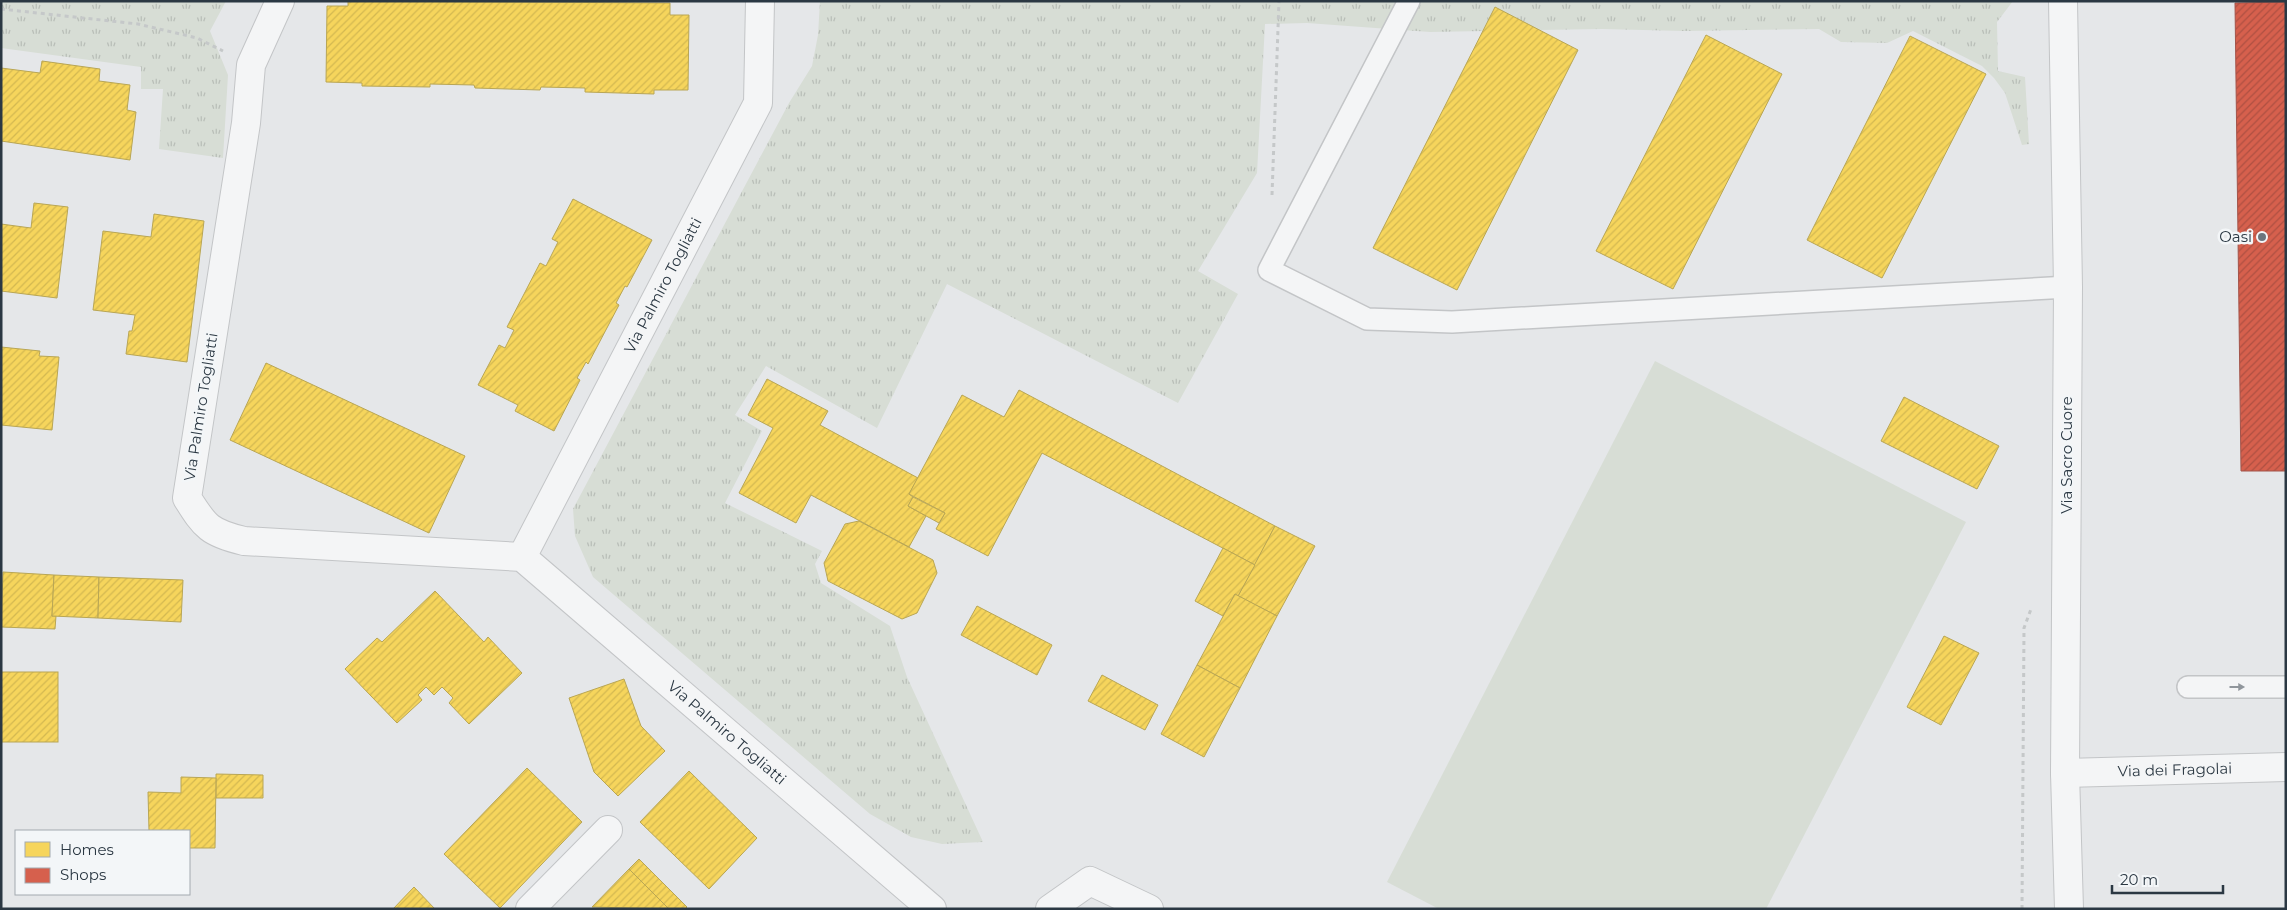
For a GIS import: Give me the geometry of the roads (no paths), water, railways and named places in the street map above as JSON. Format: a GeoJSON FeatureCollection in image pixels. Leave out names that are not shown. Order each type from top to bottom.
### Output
{"type":"FeatureCollection","features":[{"type":"Feature","properties":{"kind":"street","name":"Via Palmiro Togliatti"},"geometry":{"type":"LineString","coordinates":[[280,1],[251,66],[246,123],[187,498],[200,519],[219,535],[244,541],[522,557],[932,909]]}},
{"type":"Feature","properties":{"kind":"street","name":"Via Palmiro Togliatti"},"geometry":{"type":"LineString","coordinates":[[522,557],[758,103],[760,1]]}},
{"type":"Feature","properties":{"kind":"street","name":"Via Sacro Cuore"},"geometry":{"type":"LineString","coordinates":[[2063,1],[2068,287],[2065,773],[2069,909]]}},
{"type":"Feature","properties":{"kind":"street","name":"Via dei Fragolai"},"geometry":{"type":"LineString","coordinates":[[2065,773],[2286,767]]}},
{"type":"Feature","properties":{"kind":"street"},"geometry":{"type":"LineString","coordinates":[[530,909],[608,830]]}},
{"type":"Feature","properties":{"kind":"street"},"geometry":{"type":"LineString","coordinates":[[1050,909],[1090,881],[1149,909]]}},
{"type":"Feature","properties":{"kind":"lane"},"geometry":{"type":"LineString","coordinates":[[1409,1],[1269,270],[1367,319],[1452,322],[2068,287]]}},
{"type":"Feature","properties":{"kind":"lane"},"geometry":{"type":"LineString","coordinates":[[2188,687],[2286,687]]}},
{"type":"Feature","properties":{"kind":"place","name":"Oasi"},"geometry":{"type":"Point","coordinates":[2262,237]}}]}
